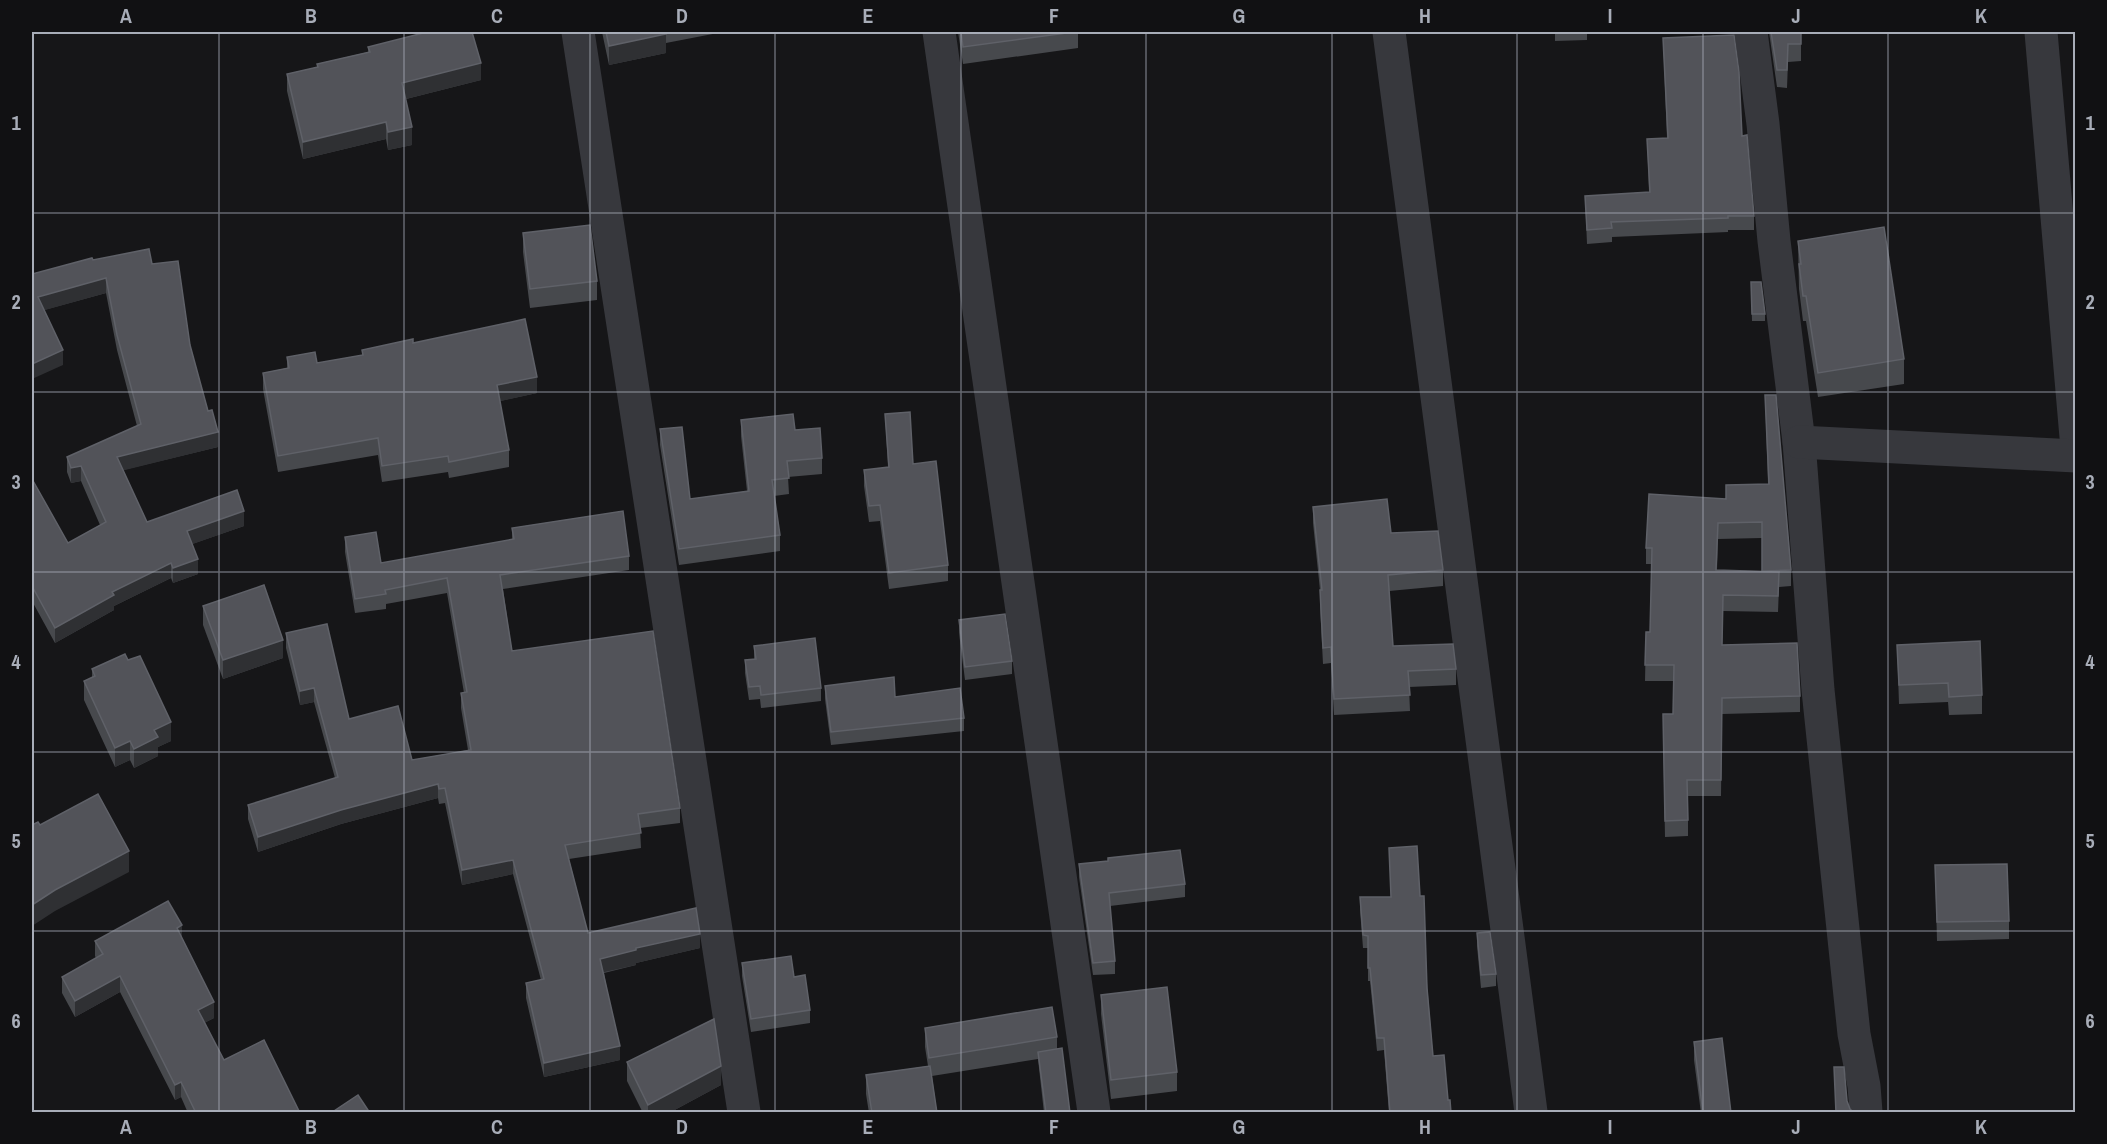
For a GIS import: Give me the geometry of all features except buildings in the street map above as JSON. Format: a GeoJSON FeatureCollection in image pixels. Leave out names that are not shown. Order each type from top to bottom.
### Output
{"type":"FeatureCollection","features":[{"type":"Feature","properties":{"kind":"street"},"geometry":{"type":"LineString","coordinates":[[578,32],[744,1113]]}},
{"type":"Feature","properties":{"kind":"street"},"geometry":{"type":"LineString","coordinates":[[939,32],[1094,1113]]}},
{"type":"Feature","properties":{"kind":"street"},"geometry":{"type":"LineString","coordinates":[[1389,32],[1531,1113]]}},
{"type":"Feature","properties":{"kind":"street"},"geometry":{"type":"LineString","coordinates":[[1751,32],[1799,442],[1818,690],[1854,1034],[1864,1086],[1866,1113]]}},
{"type":"Feature","properties":{"kind":"street"},"geometry":{"type":"LineString","coordinates":[[2041,32],[2076,437]]}},
{"type":"Feature","properties":{"kind":"street"},"geometry":{"type":"LineString","coordinates":[[1799,442],[2076,456]]}}]}
